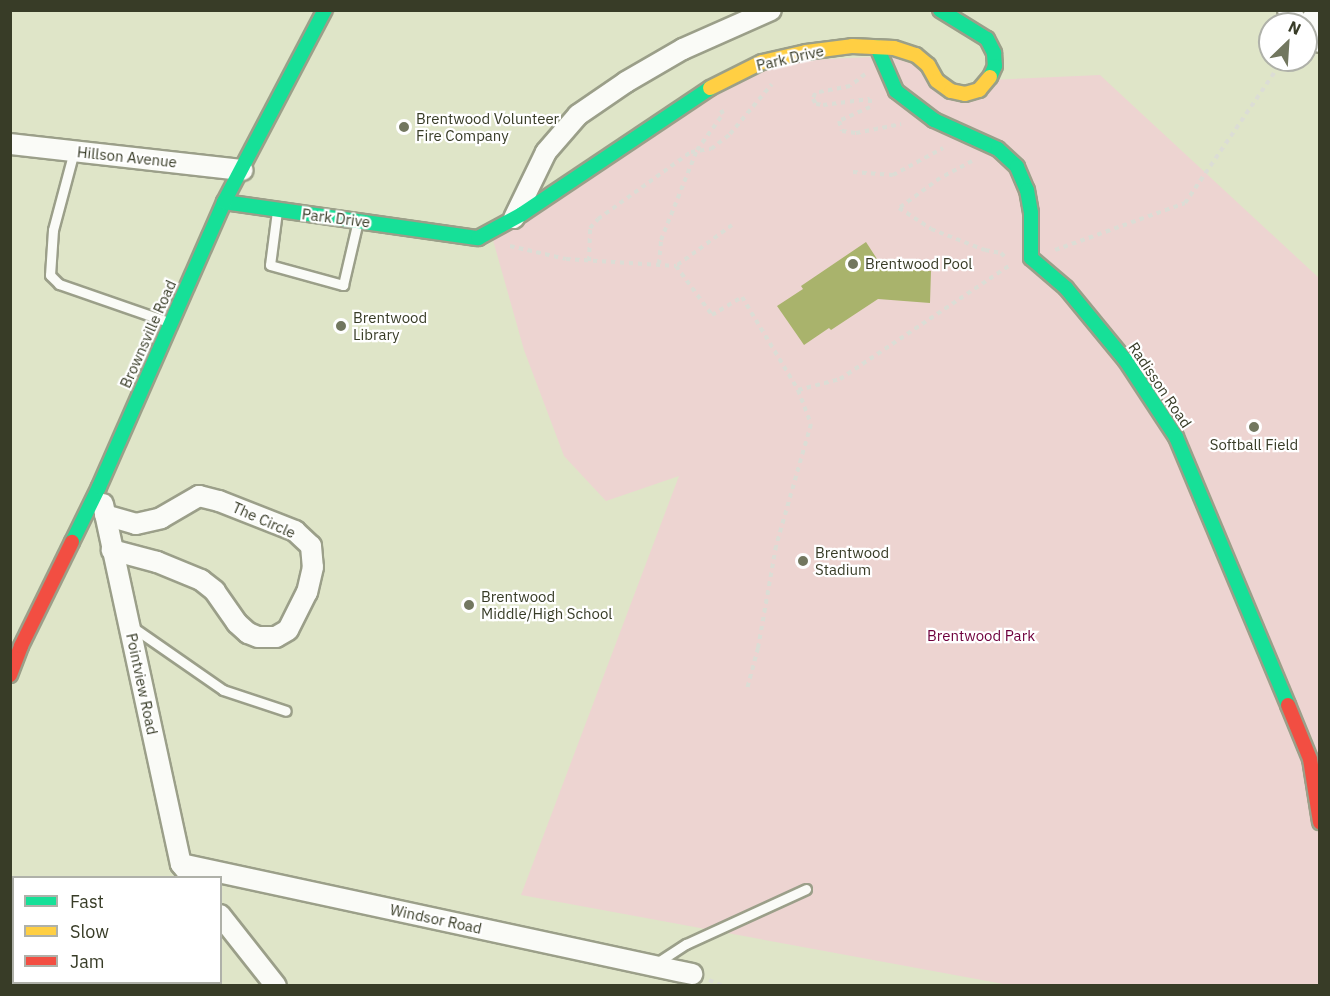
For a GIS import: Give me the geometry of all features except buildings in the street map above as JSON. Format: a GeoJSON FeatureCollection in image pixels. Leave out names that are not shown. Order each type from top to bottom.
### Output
{"type":"FeatureCollection","features":[{"type":"Feature","properties":{"kind":"street","name":"Brownsville Road"},"geometry":{"type":"LineString","coordinates":[[10,675],[16,645],[99,487],[224,202],[243,170],[325,10]]}},
{"type":"Feature","properties":{"kind":"street"},"geometry":{"type":"LineString","coordinates":[[514,218],[546,152],[578,116],[626,82],[683,49],[771,10]]}},
{"type":"Feature","properties":{"kind":"street","name":"Park Drive"},"geometry":{"type":"LineString","coordinates":[[224,202],[478,238],[514,218],[712,87],[762,62],[818,50],[852,46],[880,54],[894,48],[916,55],[928,66],[937,81],[951,91],[965,94],[980,90],[989,80],[995,66],[994,53],[987,39],[940,10]]}},
{"type":"Feature","properties":{"kind":"street"},"geometry":{"type":"LineString","coordinates":[[880,54],[896,91],[927,114],[998,149],[1017,167],[1027,190],[1031,213],[1031,258]]}},
{"type":"Feature","properties":{"kind":"street","name":"Hillson Avenue"},"geometry":{"type":"LineString","coordinates":[[10,144],[243,170]]}},
{"type":"Feature","properties":{"kind":"street","name":"Radisson Road"},"geometry":{"type":"LineString","coordinates":[[1031,258],[1074,297],[1126,362],[1176,437],[1310,759],[1320,822]]}},
{"type":"Feature","properties":{"kind":"street","name":"Pointview Road"},"geometry":{"type":"LineString","coordinates":[[99,487],[186,871]]}},
{"type":"Feature","properties":{"kind":"street","name":"The Circle"},"geometry":{"type":"LineString","coordinates":[[105,515],[136,524],[161,518],[199,496],[219,501],[295,531],[311,546],[313,567],[307,592],[288,630],[276,637],[258,637],[248,633],[237,623],[215,591],[201,580],[157,562],[112,550]]}},
{"type":"Feature","properties":{"kind":"street","name":"Windsor Road"},"geometry":{"type":"LineString","coordinates":[[186,871],[211,876]]}},
{"type":"Feature","properties":{"kind":"street","name":"Windsor Road"},"geometry":{"type":"LineString","coordinates":[[222,878],[692,974]]}},
{"type":"Feature","properties":{"kind":"street"},"geometry":{"type":"LineString","coordinates":[[222,918],[276,986]]}},
{"type":"Feature","properties":{"kind":"lane"},"geometry":{"type":"LineString","coordinates":[[74,151],[53,230],[50,275],[59,284],[124,309],[171,323]]}},
{"type":"Feature","properties":{"kind":"lane"},"geometry":{"type":"LineString","coordinates":[[277,211],[270,265],[343,285],[358,221]]}},
{"type":"Feature","properties":{"kind":"lane"},"geometry":{"type":"LineString","coordinates":[[129,624],[223,690],[286,711]]}},
{"type":"Feature","properties":{"kind":"lane"},"geometry":{"type":"LineString","coordinates":[[653,965],[686,944],[806,889]]}},
{"type":"Feature","properties":{"kind":"path"},"geometry":{"type":"LineString","coordinates":[[880,54],[867,73],[850,86],[815,93],[813,99],[816,104],[870,99],[870,107],[839,121],[842,131],[856,133],[914,123],[927,114]]}},
{"type":"Feature","properties":{"kind":"path"},"geometry":{"type":"LineString","coordinates":[[1031,258],[1185,203],[1275,72]]}},
{"type":"Feature","properties":{"kind":"path"},"geometry":{"type":"LineString","coordinates":[[589,261],[590,228],[598,219],[691,152],[711,149],[730,134],[764,96],[774,79]]}},
{"type":"Feature","properties":{"kind":"path"},"geometry":{"type":"LineString","coordinates":[[659,264],[661,240],[697,150],[723,114]]}},
{"type":"Feature","properties":{"kind":"path"},"geometry":{"type":"LineString","coordinates":[[853,172],[893,175],[946,147]]}},
{"type":"Feature","properties":{"kind":"path"},"geometry":{"type":"LineString","coordinates":[[798,390],[840,379],[1011,264],[1001,253],[985,250],[939,232],[913,219],[899,208],[940,178],[972,163],[972,154]]}},
{"type":"Feature","properties":{"kind":"path"},"geometry":{"type":"LineString","coordinates":[[478,238],[566,259],[676,266],[732,225]]}},
{"type":"Feature","properties":{"kind":"path"},"geometry":{"type":"LineString","coordinates":[[676,266],[712,315],[742,297],[798,390],[811,424],[776,546],[758,648],[747,689]]}},
{"type":"Feature","properties":{"kind":"green space","name":"Brentwood Park"},"geometry":{"type":"Polygon","coordinates":[[[916,55],[951,91],[989,80],[1100,75],[1319,278],[1319,985],[1009,985],[521,895],[679,476],[606,501],[564,456],[524,350],[491,233],[762,62],[916,55]]]}},
{"type":"Feature","properties":{"kind":"shaded area","name":"Brentwood Pool"},"geometry":{"type":"Polygon","coordinates":[[[866,242],[879,262],[875,265],[878,268],[931,271],[930,303],[878,299],[804,345],[777,306],[803,289],[801,286],[866,242]]]}},
{"type":"Feature","properties":{"kind":"traffic: fast"},"geometry":{"type":"LineString","coordinates":[[72,542],[99,487],[224,202],[325,10]]}},
{"type":"Feature","properties":{"kind":"traffic: fast"},"geometry":{"type":"LineString","coordinates":[[940,10],[987,39],[994,53],[995,66],[990,77]]}},
{"type":"Feature","properties":{"kind":"traffic: fast"},"geometry":{"type":"LineString","coordinates":[[877,47],[896,91],[934,120],[998,149],[1017,167],[1027,190],[1031,213],[1031,258],[1066,288],[1126,361],[1176,437],[1288,705]]}},
{"type":"Feature","properties":{"kind":"traffic: fast"},"geometry":{"type":"LineString","coordinates":[[224,202],[478,238],[522,214],[710,88]]}},
{"type":"Feature","properties":{"kind":"traffic: slow"},"geometry":{"type":"LineString","coordinates":[[710,88],[762,62],[806,52],[852,46],[894,48],[916,55],[928,65],[937,81],[951,91],[965,94],[979,90],[990,77]]}},
{"type":"Feature","properties":{"kind":"traffic: jam"},"geometry":{"type":"LineString","coordinates":[[10,675],[21,646],[72,542]]}},
{"type":"Feature","properties":{"kind":"traffic: jam"},"geometry":{"type":"LineString","coordinates":[[1288,705],[1310,759],[1320,822]]}},
{"type":"Feature","properties":{"kind":"place","name":"Brentwood Volunteer Fire Company"},"geometry":{"type":"Point","coordinates":[404,127]}},
{"type":"Feature","properties":{"kind":"place","name":"Brentwood Pool"},"geometry":{"type":"Point","coordinates":[853,264]}},
{"type":"Feature","properties":{"kind":"place","name":"Brentwood Library"},"geometry":{"type":"Point","coordinates":[341,326]}},
{"type":"Feature","properties":{"kind":"place","name":"Softball Field"},"geometry":{"type":"Point","coordinates":[1254,427]}},
{"type":"Feature","properties":{"kind":"place","name":"Brentwood Stadium"},"geometry":{"type":"Point","coordinates":[803,561]}},
{"type":"Feature","properties":{"kind":"place","name":"Brentwood Middle/High School"},"geometry":{"type":"Point","coordinates":[469,605]}}]}
